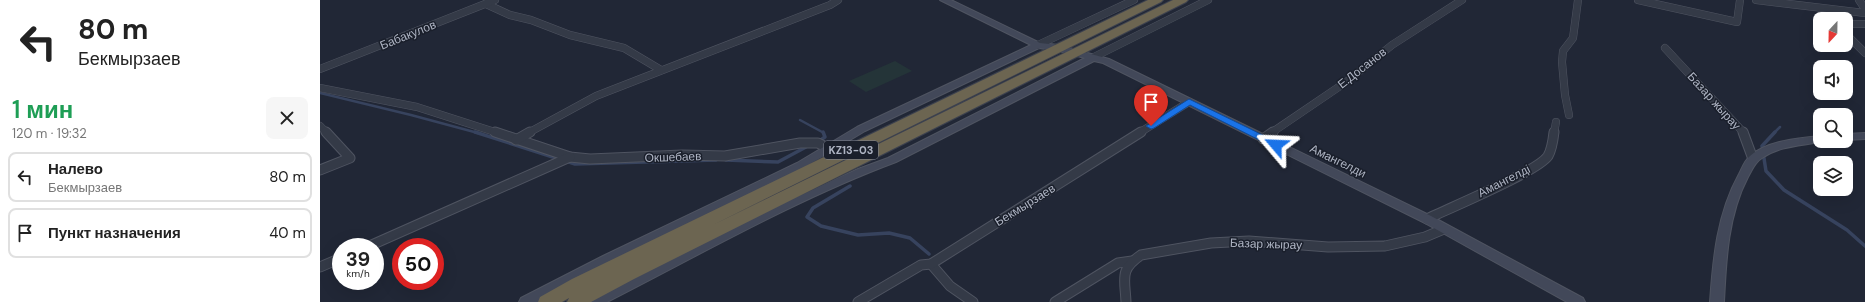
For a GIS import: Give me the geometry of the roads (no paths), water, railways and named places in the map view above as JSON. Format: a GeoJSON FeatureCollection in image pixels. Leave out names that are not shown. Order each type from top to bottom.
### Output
{"type":"FeatureCollection","features":[{"type":"Feature","properties":{"kind":"highway","name":"KZ13-03"},"geometry":{"type":"LineString","coordinates":[[547,302],[578,284],[1157,0]]}},
{"type":"Feature","properties":{"kind":"highway","name":"KZ13-03"},"geometry":{"type":"LineString","coordinates":[[576,302],[628,274],[1182,0]]}},
{"type":"Feature","properties":{"kind":"main road","name":"Амангелди"},"geometry":{"type":"LineString","coordinates":[[944,0],[1038,45],[1059,48],[1106,60],[1427,219],[1578,302]]}},
{"type":"Feature","properties":{"kind":"main road"},"geometry":{"type":"LineString","coordinates":[[526,302],[608,259],[802,165],[861,129],[1038,45]]}},
{"type":"Feature","properties":{"kind":"main road"},"geometry":{"type":"LineString","coordinates":[[595,302],[770,214],[862,171],[892,160],[1094,57]]}},
{"type":"Feature","properties":{"kind":"main road"},"geometry":{"type":"LineString","coordinates":[[1853,137],[1865,136]]}},
{"type":"Feature","properties":{"kind":"main road"},"geometry":{"type":"LineString","coordinates":[[1717,302],[1719,263],[1729,212],[1740,180],[1753,159],[1775,148],[1813,140]]}},
{"type":"Feature","properties":{"kind":"street","name":"Бабакулов"},"geometry":{"type":"LineString","coordinates":[[320,68],[495,0]]}},
{"type":"Feature","properties":{"kind":"street"},"geometry":{"type":"LineString","coordinates":[[516,140],[596,96],[830,5],[838,0]]}},
{"type":"Feature","properties":{"kind":"street"},"geometry":{"type":"LineString","coordinates":[[1038,45],[1134,0]]}},
{"type":"Feature","properties":{"kind":"street"},"geometry":{"type":"LineString","coordinates":[[1094,57],[1208,0]]}},
{"type":"Feature","properties":{"kind":"street","name":"Е.Досанов"},"geometry":{"type":"LineString","coordinates":[[1262,138],[1349,80],[1392,45],[1427,21],[1462,0]]}},
{"type":"Feature","properties":{"kind":"street"},"geometry":{"type":"LineString","coordinates":[[1569,115],[1565,95],[1562,62],[1563,51],[1573,38],[1578,0]]}},
{"type":"Feature","properties":{"kind":"street"},"geometry":{"type":"LineString","coordinates":[[1638,0],[1737,22],[1740,0]]}},
{"type":"Feature","properties":{"kind":"street"},"geometry":{"type":"LineString","coordinates":[[1756,0],[1865,12]]}},
{"type":"Feature","properties":{"kind":"street"},"geometry":{"type":"LineString","coordinates":[[1859,0],[1865,9]]}},
{"type":"Feature","properties":{"kind":"street"},"geometry":{"type":"LineString","coordinates":[[486,4],[510,15],[531,20],[570,35],[624,48],[661,70]]}},
{"type":"Feature","properties":{"kind":"street"},"geometry":{"type":"LineString","coordinates":[[1853,24],[1865,24]]}},
{"type":"Feature","properties":{"kind":"street"},"geometry":{"type":"LineString","coordinates":[[1853,41],[1865,53]]}},
{"type":"Feature","properties":{"kind":"street","name":"Базар жырау"},"geometry":{"type":"LineString","coordinates":[[1665,48],[1744,133],[1753,159]]}},
{"type":"Feature","properties":{"kind":"street","name":"Окшебаев"},"geometry":{"type":"LineString","coordinates":[[320,88],[417,107],[570,157],[590,159],[682,155],[725,156],[800,143],[818,143],[830,149]]}},
{"type":"Feature","properties":{"kind":"street","name":"Бекмырзаев"},"geometry":{"type":"LineString","coordinates":[[858,302],[921,265],[931,264],[1189,102]]}},
{"type":"Feature","properties":{"kind":"street","name":"Амангелді"},"geometry":{"type":"LineString","coordinates":[[1427,219],[1531,169],[1547,157],[1552,147],[1556,122]]}},
{"type":"Feature","properties":{"kind":"street"},"geometry":{"type":"LineString","coordinates":[[320,126],[350,158],[320,170]]}},
{"type":"Feature","properties":{"kind":"street"},"geometry":{"type":"LineString","coordinates":[[384,239],[570,157]]}},
{"type":"Feature","properties":{"kind":"street","name":"Базар жырау"},"geometry":{"type":"LineString","coordinates":[[1055,302],[1118,263],[1132,260],[1141,255],[1211,243],[1249,241],[1328,247],[1385,246],[1444,229]]}},
{"type":"Feature","properties":{"kind":"street"},"geometry":{"type":"LineString","coordinates":[[1126,302],[1125,270],[1132,260]]}},
{"type":"Feature","properties":{"kind":"street"},"geometry":{"type":"LineString","coordinates":[[320,268],[332,262]]}},
{"type":"Feature","properties":{"kind":"street"},"geometry":{"type":"LineString","coordinates":[[931,264],[950,286],[973,302]]}},
{"type":"Feature","properties":{"kind":"waterway"},"geometry":{"type":"LineString","coordinates":[[320,93],[478,133]]}},
{"type":"Feature","properties":{"kind":"waterway"},"geometry":{"type":"LineString","coordinates":[[800,120],[823,133]]}},
{"type":"Feature","properties":{"kind":"waterway"},"geometry":{"type":"LineString","coordinates":[[1775,132],[1780,127]]}},
{"type":"Feature","properties":{"kind":"waterway"},"geometry":{"type":"LineString","coordinates":[[475,132],[559,159]]}},
{"type":"Feature","properties":{"kind":"waterway"},"geometry":{"type":"LineString","coordinates":[[1775,132],[1762,146],[1766,171],[1784,190],[1847,230],[1865,246]]}},
{"type":"Feature","properties":{"kind":"waterway"},"geometry":{"type":"LineString","coordinates":[[822,139],[825,137],[823,133]]}},
{"type":"Feature","properties":{"kind":"waterway"},"geometry":{"type":"LineString","coordinates":[[726,160],[778,162],[806,147]]}},
{"type":"Feature","properties":{"kind":"waterway"},"geometry":{"type":"LineString","coordinates":[[566,161],[575,164],[716,160]]}},
{"type":"Feature","properties":{"kind":"waterway"},"geometry":{"type":"LineString","coordinates":[[850,186],[813,208],[807,217],[821,226],[858,235],[889,233],[910,238],[929,254]]}}]}
